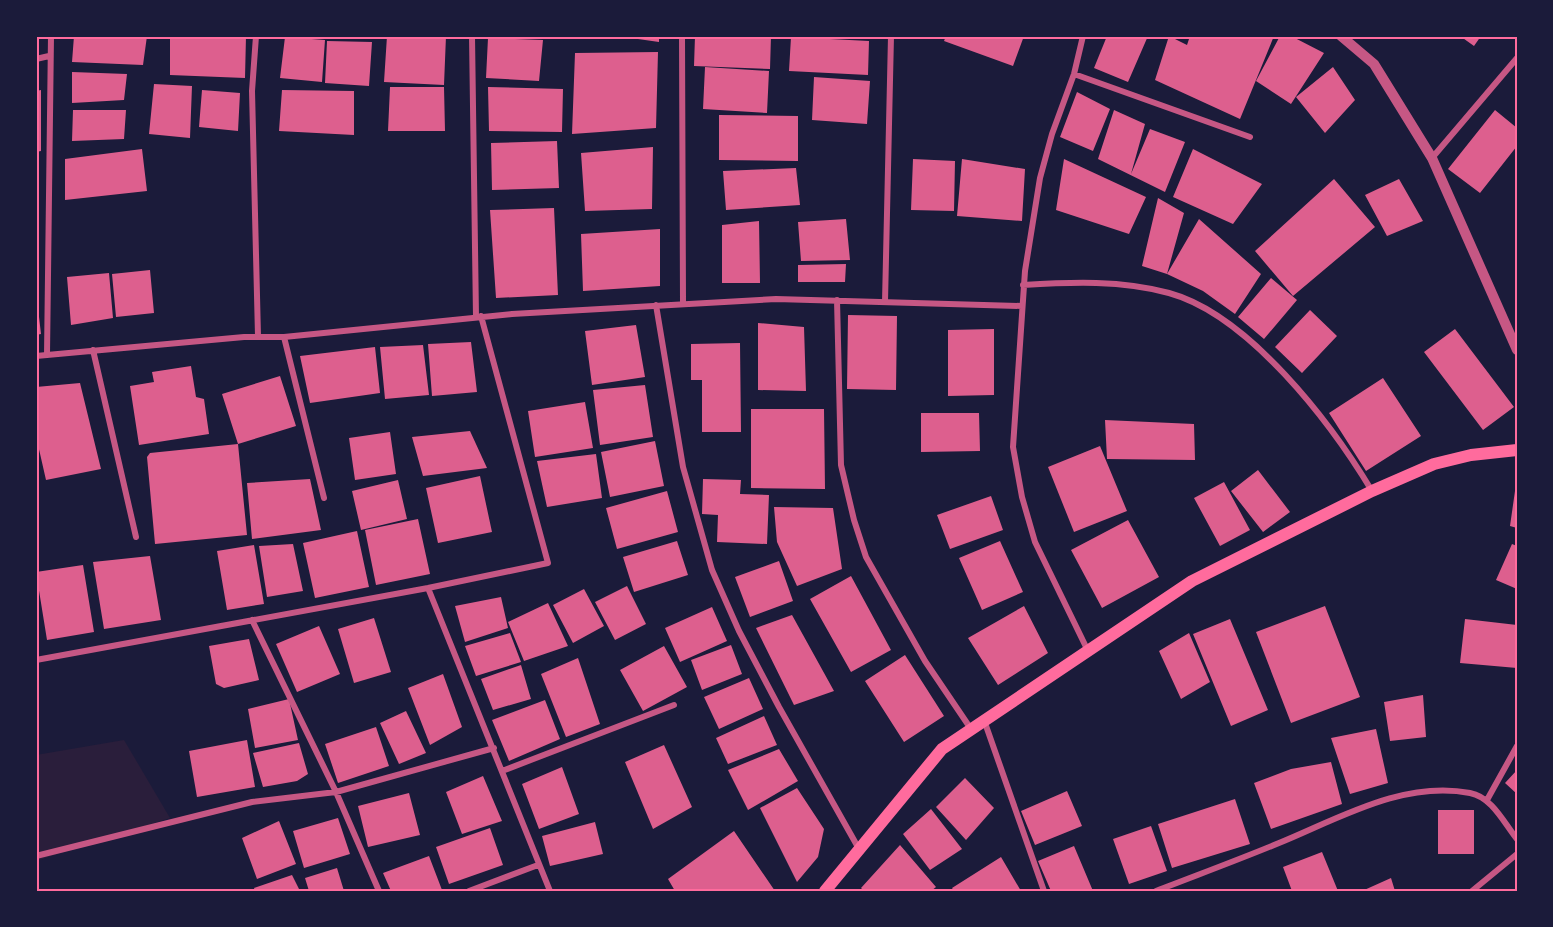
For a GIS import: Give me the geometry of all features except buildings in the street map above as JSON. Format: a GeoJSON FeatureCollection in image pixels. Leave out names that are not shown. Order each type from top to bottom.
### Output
{"type":"FeatureCollection","features":[{"type":"Feature","properties":{"kind":"main road"},"geometry":{"type":"LineString","coordinates":[[825,891],[942,749],[1192,581],[1372,491],[1434,464],[1471,455],[1517,450]]}},
{"type":"Feature","properties":{"kind":"street"},"geometry":{"type":"LineString","coordinates":[[47,355],[51,36]]}},
{"type":"Feature","properties":{"kind":"street"},"geometry":{"type":"LineString","coordinates":[[256,36],[252,92],[258,336]]}},
{"type":"Feature","properties":{"kind":"street"},"geometry":{"type":"LineString","coordinates":[[36,660],[428,588],[548,562],[478,317],[472,36]]}},
{"type":"Feature","properties":{"kind":"street"},"geometry":{"type":"LineString","coordinates":[[682,36],[683,304]]}},
{"type":"Feature","properties":{"kind":"street"},"geometry":{"type":"LineString","coordinates":[[885,302],[891,36]]}},
{"type":"Feature","properties":{"kind":"street"},"geometry":{"type":"LineString","coordinates":[[1083,36],[1074,74],[1052,134],[1040,178],[1023,285],[1013,447],[1020,487],[1035,542],[1088,651]]}},
{"type":"Feature","properties":{"kind":"street"},"geometry":{"type":"LineString","coordinates":[[1341,36],[1374,64],[1432,158],[1517,350]]}},
{"type":"Feature","properties":{"kind":"street"},"geometry":{"type":"LineString","coordinates":[[36,59],[50,56]]}},
{"type":"Feature","properties":{"kind":"street"},"geometry":{"type":"LineString","coordinates":[[1432,158],[1517,58]]}},
{"type":"Feature","properties":{"kind":"street"},"geometry":{"type":"LineString","coordinates":[[1074,74],[1250,137]]}},
{"type":"Feature","properties":{"kind":"street"},"geometry":{"type":"LineString","coordinates":[[1023,285],[1087,281],[1170,294],[1224,319],[1281,370],[1350,455],[1372,491]]}},
{"type":"Feature","properties":{"kind":"street"},"geometry":{"type":"LineString","coordinates":[[36,356],[258,336],[284,337],[478,317],[776,299],[1022,306]]}},
{"type":"Feature","properties":{"kind":"street"},"geometry":{"type":"LineString","coordinates":[[837,300],[841,465],[854,520],[866,557],[925,661],[971,729]]}},
{"type":"Feature","properties":{"kind":"street"},"geometry":{"type":"LineString","coordinates":[[656,306],[683,467],[712,570],[779,707],[860,850]]}},
{"type":"Feature","properties":{"kind":"street"},"geometry":{"type":"LineString","coordinates":[[284,337],[324,498]]}},
{"type":"Feature","properties":{"kind":"street"},"geometry":{"type":"LineString","coordinates":[[93,350],[136,537]]}},
{"type":"Feature","properties":{"kind":"street"},"geometry":{"type":"LineString","coordinates":[[428,588],[550,891]]}},
{"type":"Feature","properties":{"kind":"street"},"geometry":{"type":"LineString","coordinates":[[252,620],[336,792],[379,891]]}},
{"type":"Feature","properties":{"kind":"street"},"geometry":{"type":"LineString","coordinates":[[502,771],[674,705]]}},
{"type":"Feature","properties":{"kind":"street"},"geometry":{"type":"LineString","coordinates":[[984,720],[1044,891]]}},
{"type":"Feature","properties":{"kind":"street"},"geometry":{"type":"LineString","coordinates":[[1487,800],[1517,746]]}},
{"type":"Feature","properties":{"kind":"street"},"geometry":{"type":"LineString","coordinates":[[36,856],[252,802],[336,792],[494,748]]}},
{"type":"Feature","properties":{"kind":"street"},"geometry":{"type":"LineString","coordinates":[[1156,891],[1277,844],[1369,804],[1393,798],[1442,792],[1470,793],[1487,800],[1517,839]]}},
{"type":"Feature","properties":{"kind":"street"},"geometry":{"type":"LineString","coordinates":[[1472,891],[1517,854]]}},
{"type":"Feature","properties":{"kind":"street"},"geometry":{"type":"LineString","coordinates":[[469,891],[538,865]]}},
{"type":"Feature","properties":{"kind":"shaded area"},"geometry":{"type":"Polygon","coordinates":[[[124,740],[170,818],[36,861],[36,755],[124,740]]]}}]}
